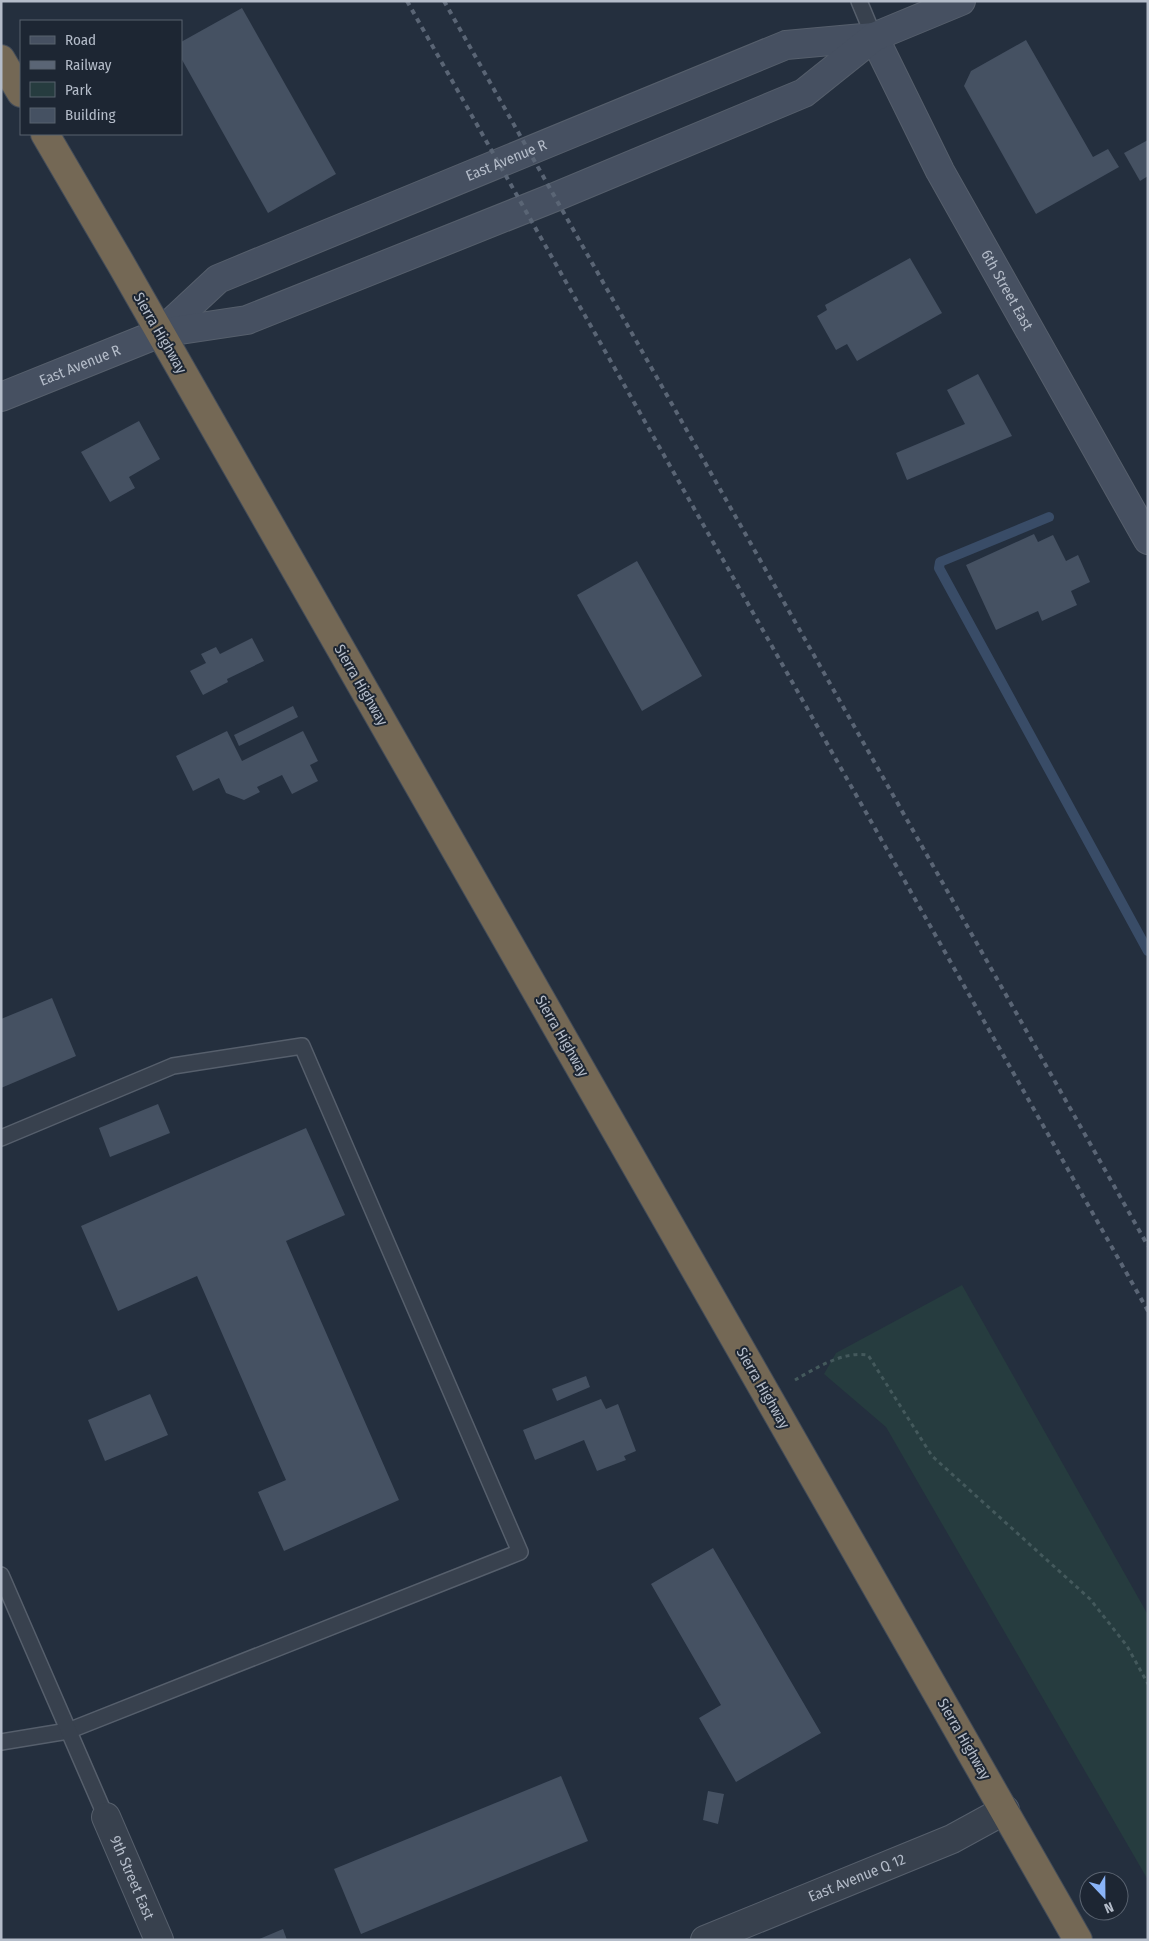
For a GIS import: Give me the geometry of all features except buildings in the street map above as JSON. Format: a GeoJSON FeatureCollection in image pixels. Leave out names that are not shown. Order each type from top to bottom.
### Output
{"type":"FeatureCollection","features":[{"type":"Feature","properties":{"kind":"highway"},"geometry":{"type":"LineString","coordinates":[[1,59],[20,91]]}},
{"type":"Feature","properties":{"kind":"highway","name":"Sierra Highway"},"geometry":{"type":"LineString","coordinates":[[46,135],[1078,1940]]}},
{"type":"Feature","properties":{"kind":"street","name":"East Avenue R"},"geometry":{"type":"LineString","coordinates":[[1,397],[160,333],[247,320],[564,193],[804,93],[874,37],[961,1]]}},
{"type":"Feature","properties":{"kind":"street","name":"East Avenue R"},"geometry":{"type":"LineString","coordinates":[[160,333],[218,279],[786,45],[874,37]]}},
{"type":"Feature","properties":{"kind":"street","name":"6th Street East"},"geometry":{"type":"LineString","coordinates":[[874,37],[940,171],[1148,540]]}},
{"type":"Feature","properties":{"kind":"street","name":"East Avenue Q 12"},"geometry":{"type":"LineString","coordinates":[[705,1940],[952,1839],[1005,1810]]}},
{"type":"Feature","properties":{"kind":"street","name":"9th Street East"},"geometry":{"type":"LineString","coordinates":[[106,1817],[159,1940]]}},
{"type":"Feature","properties":{"kind":"lane"},"geometry":{"type":"LineString","coordinates":[[859,1],[874,37]]}},
{"type":"Feature","properties":{"kind":"lane"},"geometry":{"type":"LineString","coordinates":[[1,1138],[173,1066],[302,1046],[520,1552],[68,1731],[1,1742]]}},
{"type":"Feature","properties":{"kind":"lane"},"geometry":{"type":"LineString","coordinates":[[1,1575],[106,1817]]}},
{"type":"Feature","properties":{"kind":"path"},"geometry":{"type":"LineString","coordinates":[[767,1394],[829,1362],[861,1354],[868,1355],[932,1456],[1090,1599],[1126,1646],[1148,1684]]}},
{"type":"Feature","properties":{"kind":"green space"},"geometry":{"type":"Polygon","coordinates":[[[962,1285],[1148,1615],[1148,1880],[886,1427],[824,1374],[836,1353],[962,1285]]]}},
{"type":"Feature","properties":{"kind":"waterway"},"geometry":{"type":"LineString","coordinates":[[1049,517],[940,562],[939,568],[1148,951]]}},
{"type":"Feature","properties":{"kind":"railway"},"geometry":{"type":"LineString","coordinates":[[407,1],[1148,1311]]}},
{"type":"Feature","properties":{"kind":"railway"},"geometry":{"type":"LineString","coordinates":[[444,1],[1148,1246]]}}]}
